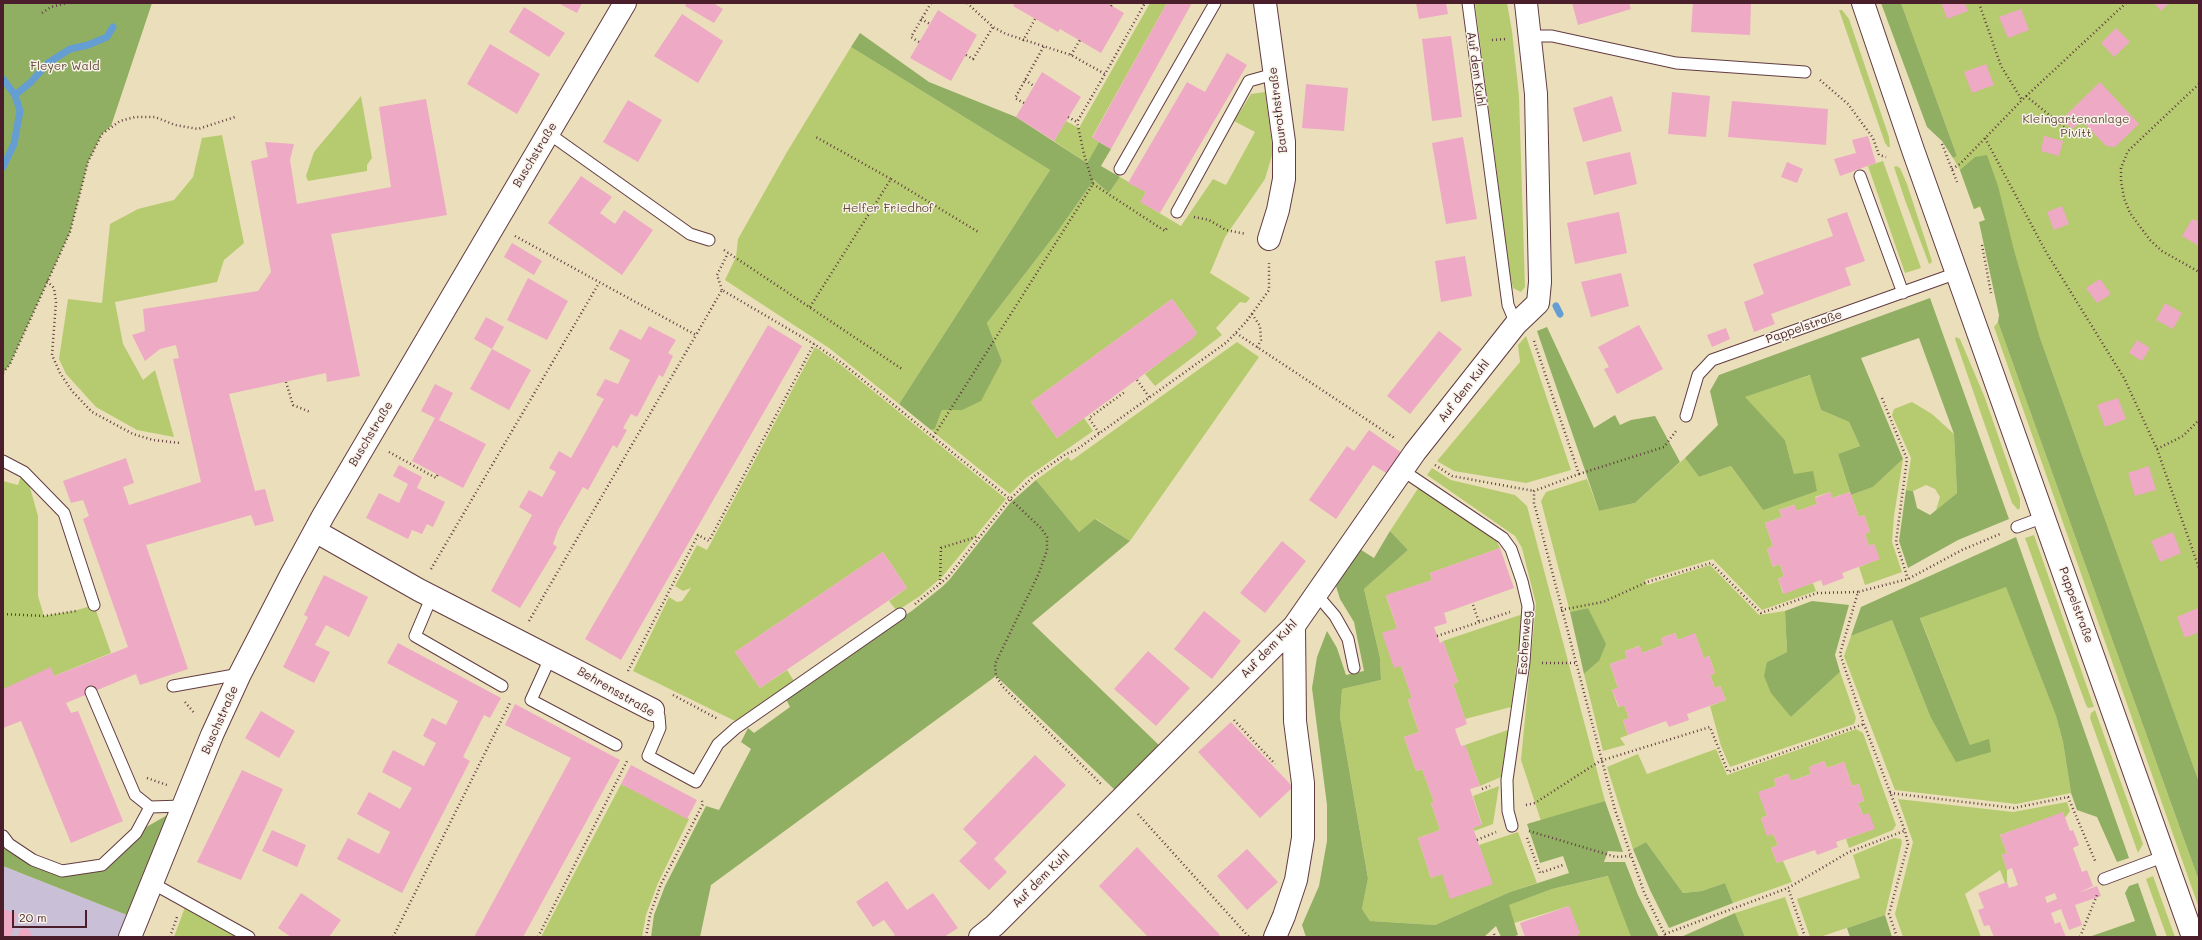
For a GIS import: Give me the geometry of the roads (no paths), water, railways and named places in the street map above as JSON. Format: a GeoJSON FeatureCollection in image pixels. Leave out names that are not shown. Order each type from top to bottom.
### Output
{"type":"FeatureCollection","features":[{"type":"Feature","properties":{"kind":"street","name":"Buschstraße"},"geometry":{"type":"LineString","coordinates":[[130,937],[212,735],[240,674],[315,531],[625,3]]}},
{"type":"Feature","properties":{"kind":"street","name":"Baurothstraße"},"geometry":{"type":"LineString","coordinates":[[1265,3],[1284,142],[1284,179],[1278,210],[1269,239]]}},
{"type":"Feature","properties":{"kind":"street","name":"Auf dem Kuhl"},"geometry":{"type":"LineString","coordinates":[[980,937],[994,925],[1216,702],[1294,626],[1317,595],[1402,470],[1520,320],[1538,304],[1540,282],[1537,102],[1531,36],[1526,3]]}},
{"type":"Feature","properties":{"kind":"street","name":"Pappelstraße"},"geometry":{"type":"LineString","coordinates":[[1863,3],[1957,273],[2193,937]]}},
{"type":"Feature","properties":{"kind":"street","name":"Behrensstraße"},"geometry":{"type":"LineString","coordinates":[[315,531],[425,593],[552,656],[653,710]]}},
{"type":"Feature","properties":{"kind":"street"},"geometry":{"type":"LineString","coordinates":[[1274,937],[1284,916],[1296,880],[1303,838],[1303,782],[1295,721],[1294,626]]}},
{"type":"Feature","properties":{"kind":"lane"},"geometry":{"type":"LineString","coordinates":[[1120,169],[1214,3]]}},
{"type":"Feature","properties":{"kind":"lane","name":"Auf dem Kuhl"},"geometry":{"type":"LineString","coordinates":[[1468,3],[1508,305],[1520,320]]}},
{"type":"Feature","properties":{"kind":"lane"},"geometry":{"type":"LineString","coordinates":[[1531,36],[1552,36],[1676,63],[1805,72]]}},
{"type":"Feature","properties":{"kind":"lane"},"geometry":{"type":"LineString","coordinates":[[1177,212],[1249,81],[1274,74]]}},
{"type":"Feature","properties":{"kind":"lane"},"geometry":{"type":"LineString","coordinates":[[548,133],[690,234],[709,240]]}},
{"type":"Feature","properties":{"kind":"lane"},"geometry":{"type":"LineString","coordinates":[[1860,176],[1903,292]]}},
{"type":"Feature","properties":{"kind":"lane","name":"Pappelstraße"},"geometry":{"type":"LineString","coordinates":[[1686,416],[1698,375],[1712,360],[1957,273]]}},
{"type":"Feature","properties":{"kind":"lane"},"geometry":{"type":"LineString","coordinates":[[3,461],[24,472],[64,513],[94,605]]}},
{"type":"Feature","properties":{"kind":"lane","name":"Eschenweg"},"geometry":{"type":"LineString","coordinates":[[1402,470],[1503,538],[1511,549],[1528,606],[1524,662],[1507,780],[1508,811],[1512,826]]}},
{"type":"Feature","properties":{"kind":"lane"},"geometry":{"type":"LineString","coordinates":[[2017,527],[2044,517]]}},
{"type":"Feature","properties":{"kind":"lane"},"geometry":{"type":"LineString","coordinates":[[425,593],[414,636],[502,686]]}},
{"type":"Feature","properties":{"kind":"lane"},"geometry":{"type":"LineString","coordinates":[[1317,595],[1335,616],[1348,639],[1354,668]]}},
{"type":"Feature","properties":{"kind":"lane","name":"Behrensstraße"},"geometry":{"type":"LineString","coordinates":[[653,710],[659,716],[660,728],[648,756],[696,782],[718,744],[736,728],[900,614]]}},
{"type":"Feature","properties":{"kind":"lane"},"geometry":{"type":"LineString","coordinates":[[552,656],[530,700],[616,745]]}},
{"type":"Feature","properties":{"kind":"lane"},"geometry":{"type":"LineString","coordinates":[[173,686],[240,674]]}},
{"type":"Feature","properties":{"kind":"lane"},"geometry":{"type":"LineString","coordinates":[[91,692],[135,795],[150,807]]}},
{"type":"Feature","properties":{"kind":"lane"},"geometry":{"type":"LineString","coordinates":[[3,836],[9,844],[33,860],[62,871],[102,865],[136,833],[150,807],[186,799]]}},
{"type":"Feature","properties":{"kind":"lane"},"geometry":{"type":"LineString","coordinates":[[2104,879],[2165,856]]}},
{"type":"Feature","properties":{"kind":"lane"},"geometry":{"type":"LineString","coordinates":[[152,883],[249,937]]}},
{"type":"Feature","properties":{"kind":"waterway"},"geometry":{"type":"LineString","coordinates":[[15,95],[30,83],[48,63],[70,49],[88,45],[107,37],[113,27]]}},
{"type":"Feature","properties":{"kind":"waterway"},"geometry":{"type":"LineString","coordinates":[[3,79],[15,95],[20,111],[14,144],[3,167]]}},
{"type":"Feature","properties":{"kind":"waterway"},"geometry":{"type":"LineString","coordinates":[[1556,306],[1560,314]]}},
{"type":"Feature","properties":{"kind":"park label","name":"Fleyer Wald"},"geometry":{"type":"Point","coordinates":[65,66]}},
{"type":"Feature","properties":{"kind":"park label","name":"Kleingartenanlage Pivitt"},"geometry":{"type":"Point","coordinates":[2076,126]}},
{"type":"Feature","properties":{"kind":"park label","name":"Helfer Friedhof"},"geometry":{"type":"Point","coordinates":[888,208]}}]}
